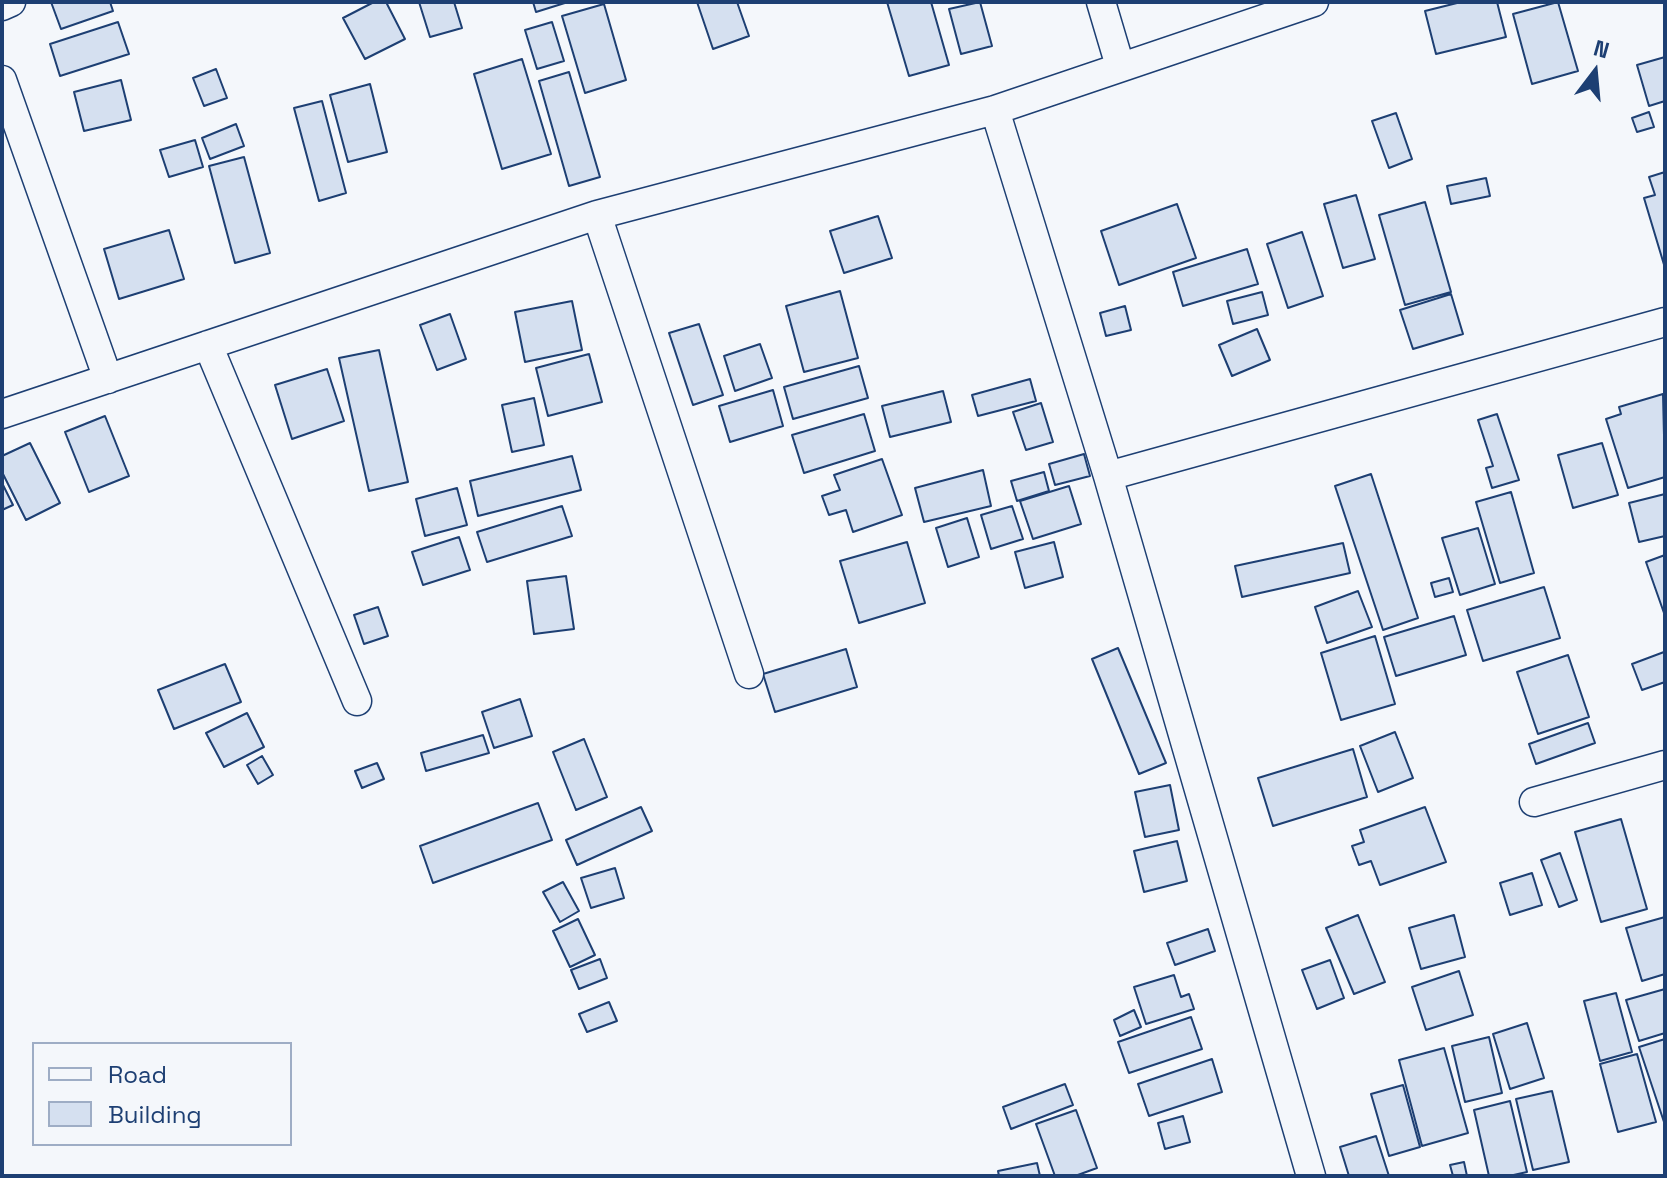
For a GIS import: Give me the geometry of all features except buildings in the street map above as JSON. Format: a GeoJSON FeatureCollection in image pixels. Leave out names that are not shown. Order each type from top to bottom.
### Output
{"type":"FeatureCollection","features":[{"type":"Feature","properties":{"kind":"street"},"geometry":{"type":"LineString","coordinates":[[2,6],[11,2]]}},
{"type":"Feature","properties":{"kind":"street"},"geometry":{"type":"LineString","coordinates":[[1101,2],[1120,66]]}},
{"type":"Feature","properties":{"kind":"street"},"geometry":{"type":"LineString","coordinates":[[2,414],[597,215],[995,110],[1314,2]]}},
{"type":"Feature","properties":{"kind":"street"},"geometry":{"type":"LineString","coordinates":[[2,80],[108,379]]}},
{"type":"Feature","properties":{"kind":"street"},"geometry":{"type":"LineString","coordinates":[[995,110],[1108,476],[1311,1176]]}},
{"type":"Feature","properties":{"kind":"street"},"geometry":{"type":"LineString","coordinates":[[597,215],[749,674]]}},
{"type":"Feature","properties":{"kind":"street"},"geometry":{"type":"LineString","coordinates":[[1108,476],[1665,322]]}},
{"type":"Feature","properties":{"kind":"street"},"geometry":{"type":"LineString","coordinates":[[208,345],[357,701]]}},
{"type":"Feature","properties":{"kind":"street"},"geometry":{"type":"LineString","coordinates":[[1534,802],[1665,765]]}}]}
